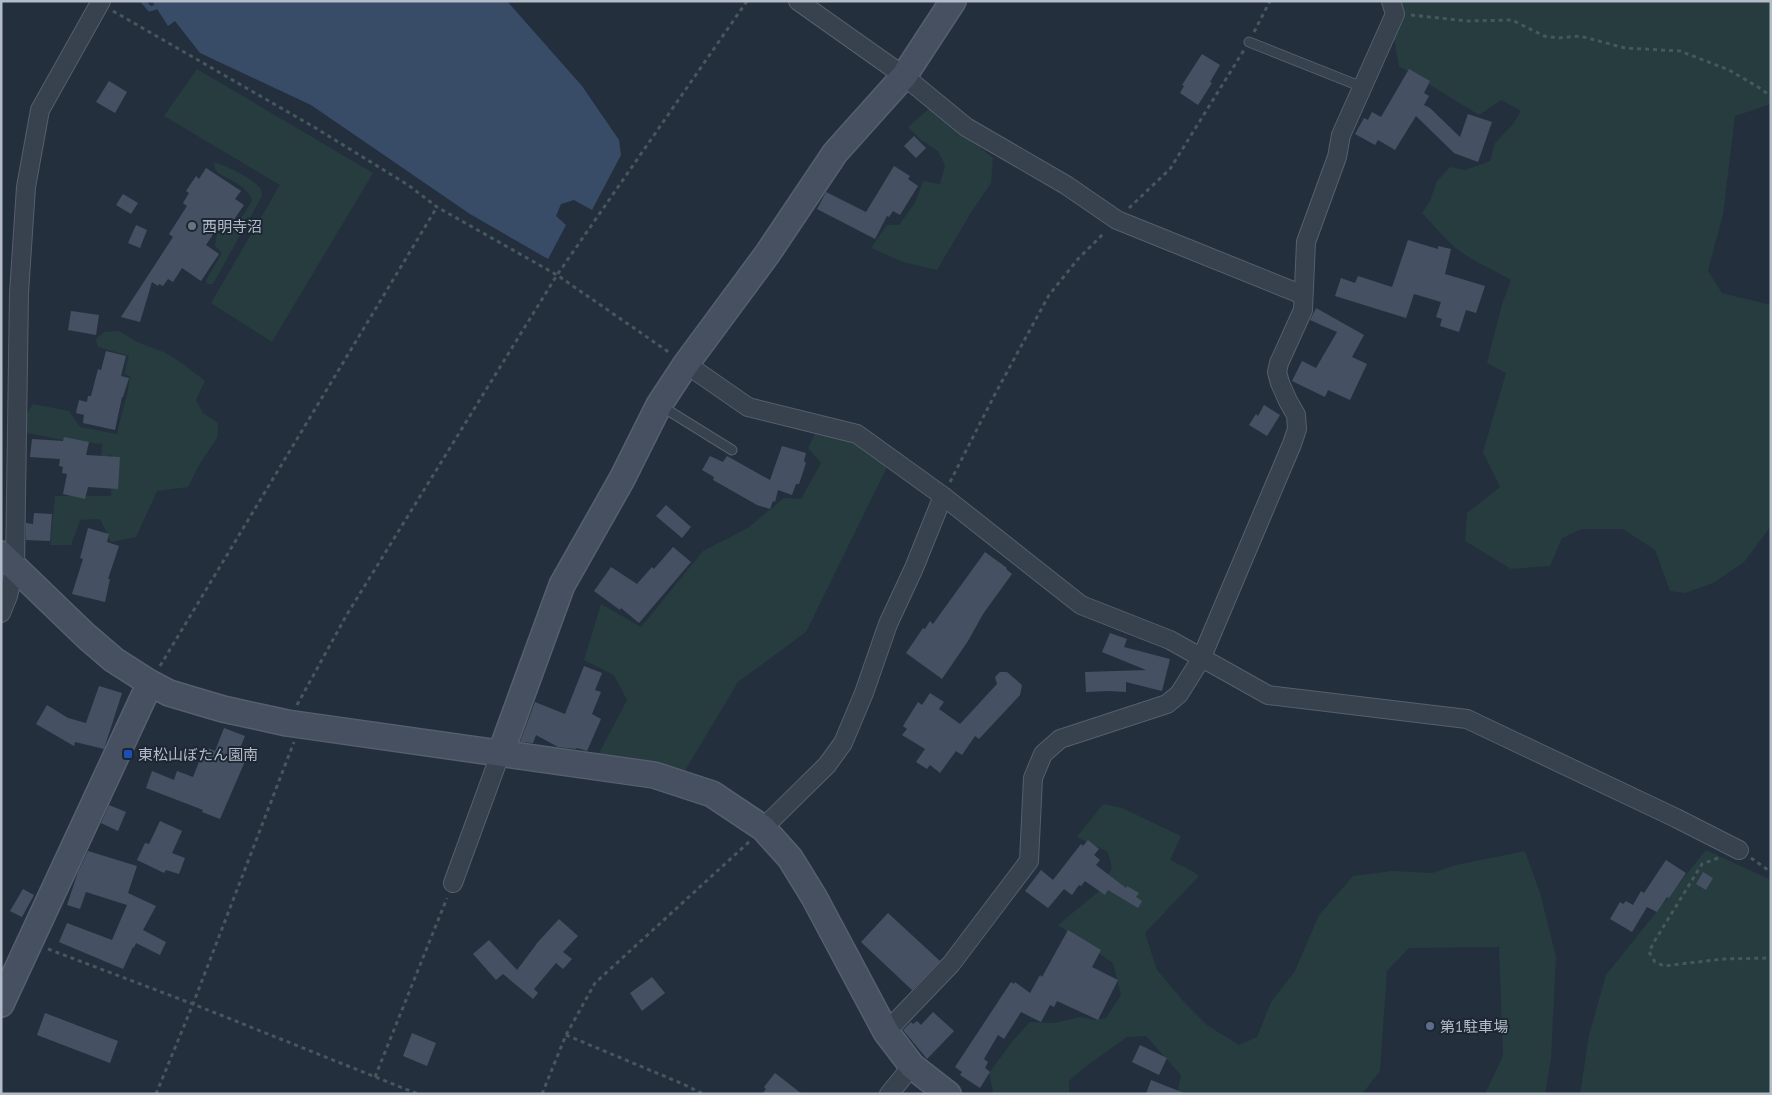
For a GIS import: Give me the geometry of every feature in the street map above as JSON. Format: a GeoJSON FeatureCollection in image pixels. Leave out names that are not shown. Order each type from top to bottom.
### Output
{"type":"FeatureCollection","features":[{"type":"Feature","properties":{"kind":"street"},"geometry":{"type":"LineString","coordinates":[[798,1],[904,76],[966,127],[1066,185],[1117,220],[1303,295]]}},
{"type":"Feature","properties":{"kind":"street"},"geometry":{"type":"LineString","coordinates":[[453,883],[562,585],[622,479],[659,404],[686,364],[768,253],[835,152],[904,76],[953,1]]}},
{"type":"Feature","properties":{"kind":"street"},"geometry":{"type":"LineString","coordinates":[[1,613],[8,596],[19,294],[26,188],[40,110],[100,2]]}},
{"type":"Feature","properties":{"kind":"street"},"geometry":{"type":"LineString","coordinates":[[886,1032],[950,964],[1029,862],[1033,778],[1043,754],[1060,739],[1167,704],[1179,694],[1201,658],[1292,444],[1297,428],[1296,415],[1288,401],[1277,372],[1279,363],[1303,310],[1306,242],[1337,157],[1340,135],[1362,87],[1393,8]]}},
{"type":"Feature","properties":{"kind":"street"},"geometry":{"type":"LineString","coordinates":[[686,364],[748,408],[857,434],[943,496],[1081,605],[1170,640],[1268,694],[1467,718],[1739,850]]}},
{"type":"Feature","properties":{"kind":"street"},"geometry":{"type":"LineString","coordinates":[[763,828],[827,765],[844,744],[864,694],[888,624],[914,568],[943,496]]}},
{"type":"Feature","properties":{"kind":"street"},"geometry":{"type":"LineString","coordinates":[[8,560],[86,636],[114,660],[169,693],[195,701],[294,724],[654,775],[712,794],[763,828],[790,858],[814,896],[886,1032],[912,1066],[948,1094]]}},
{"type":"Feature","properties":{"kind":"street"},"geometry":{"type":"LineString","coordinates":[[1,1004],[150,683]]}},
{"type":"Feature","properties":{"kind":"street"},"geometry":{"type":"LineString","coordinates":[[889,1094],[912,1066]]}},
{"type":"Feature","properties":{"kind":"lane"},"geometry":{"type":"LineString","coordinates":[[1249,42],[1362,87]]}},
{"type":"Feature","properties":{"kind":"lane"},"geometry":{"type":"LineString","coordinates":[[659,404],[732,450]]}},
{"type":"Feature","properties":{"kind":"path"},"geometry":{"type":"LineString","coordinates":[[156,1094],[193,1004],[294,724],[346,616],[557,275],[747,1]]}},
{"type":"Feature","properties":{"kind":"path"},"geometry":{"type":"LineString","coordinates":[[943,496],[995,394],[1049,295],[1078,258],[1170,169],[1249,42],[1270,1]]}},
{"type":"Feature","properties":{"kind":"path"},"geometry":{"type":"LineString","coordinates":[[100,2],[314,127],[408,185],[437,207],[557,275],[686,364]]}},
{"type":"Feature","properties":{"kind":"path"},"geometry":{"type":"LineString","coordinates":[[1393,8],[1467,21],[1512,20],[1544,36],[1558,38],[1580,36],[1624,48],[1680,51],[1729,70],[1771,96]]}},
{"type":"Feature","properties":{"kind":"path"},"geometry":{"type":"LineString","coordinates":[[150,683],[437,207]]}},
{"type":"Feature","properties":{"kind":"path"},"geometry":{"type":"LineString","coordinates":[[542,1094],[566,1034],[595,983],[763,828]]}},
{"type":"Feature","properties":{"kind":"path"},"geometry":{"type":"LineString","coordinates":[[1771,872],[1739,850],[1702,864],[1649,952],[1654,962],[1664,966],[1723,959],[1771,958]]}},
{"type":"Feature","properties":{"kind":"path"},"geometry":{"type":"LineString","coordinates":[[375,1077],[453,883]]}},
{"type":"Feature","properties":{"kind":"path"},"geometry":{"type":"LineString","coordinates":[[31,942],[193,1004],[418,1094]]}},
{"type":"Feature","properties":{"kind":"path"},"geometry":{"type":"LineString","coordinates":[[566,1034],[703,1094]]}},
{"type":"Feature","properties":{"kind":"green space"},"geometry":{"type":"Polygon","coordinates":[[[1387,1],[1771,1],[1771,104],[1735,116],[1723,214],[1708,271],[1722,293],[1771,305],[1771,526],[1744,562],[1713,583],[1685,593],[1670,591],[1655,550],[1623,529],[1581,529],[1562,538],[1550,566],[1511,569],[1465,541],[1467,513],[1500,487],[1483,452],[1506,373],[1487,363],[1502,304],[1511,280],[1463,254],[1422,213],[1430,201],[1437,181],[1450,167],[1465,170],[1490,161],[1495,143],[1513,124],[1521,111],[1501,100],[1479,115],[1399,66],[1387,1]]]}},
{"type":"Feature","properties":{"kind":"green space"},"geometry":{"type":"Polygon","coordinates":[[[197,69],[373,173],[272,342],[211,303],[280,185],[164,116],[197,69]]]}},
{"type":"Feature","properties":{"kind":"green space"},"geometry":{"type":"Polygon","coordinates":[[[931,107],[993,158],[991,183],[937,270],[903,262],[871,248],[887,225],[899,225],[915,203],[923,181],[940,184],[945,165],[938,151],[921,140],[908,127],[931,107]]]}},
{"type":"Feature","properties":{"kind":"green space"},"geometry":{"type":"Polygon","coordinates":[[[214,163],[232,169],[251,180],[260,188],[262,196],[213,284],[207,284],[206,280],[222,253],[215,246],[217,234],[223,233],[234,226],[252,201],[243,188],[218,173],[214,163]]]}},
{"type":"Feature","properties":{"kind":"green space"},"geometry":{"type":"Polygon","coordinates":[[[119,331],[137,342],[166,353],[205,381],[196,400],[203,413],[218,423],[217,438],[199,465],[188,487],[157,491],[136,537],[111,542],[100,519],[80,520],[71,545],[50,545],[55,496],[111,496],[112,455],[101,459],[102,444],[64,440],[27,433],[25,429],[26,418],[33,404],[69,411],[80,427],[117,434],[129,383],[130,376],[124,374],[129,356],[98,347],[96,339],[104,332],[119,331]]]}},
{"type":"Feature","properties":{"kind":"green space"},"geometry":{"type":"Polygon","coordinates":[[[816,432],[845,437],[887,467],[806,632],[738,682],[684,772],[598,755],[627,700],[614,675],[584,660],[601,604],[641,627],[703,551],[748,528],[784,498],[801,499],[821,463],[808,448],[816,432]]]}},
{"type":"Feature","properties":{"kind":"green space"},"geometry":{"type":"Polygon","coordinates":[[[1103,804],[1122,808],[1181,836],[1170,860],[1199,876],[1145,933],[1157,970],[1207,1025],[1239,1045],[1257,1037],[1271,1002],[1295,971],[1319,915],[1353,876],[1392,871],[1432,873],[1456,865],[1525,851],[1540,893],[1556,957],[1551,1058],[1545,1094],[1485,1094],[1503,1056],[1499,947],[1409,948],[1387,971],[1380,1071],[1362,1094],[1177,1094],[1181,1075],[1146,1036],[1127,1037],[1085,1067],[1069,1081],[1069,1094],[992,1094],[989,1073],[1011,1043],[1030,1022],[1054,1023],[1080,1017],[1096,1020],[1106,1018],[1121,995],[1113,963],[1058,925],[1099,891],[1112,868],[1108,852],[1077,837],[1103,804]]]}},
{"type":"Feature","properties":{"kind":"green space"},"geometry":{"type":"Polygon","coordinates":[[[1706,850],[1769,879],[1771,882],[1771,1094],[1580,1094],[1589,1035],[1606,975],[1706,850]]]}},
{"type":"Feature","properties":{"kind":"water"},"geometry":{"type":"Polygon","coordinates":[[[152,1],[507,1],[582,86],[619,140],[621,155],[592,210],[574,200],[561,204],[556,216],[566,225],[548,259],[470,214],[311,105],[200,53],[175,21],[168,26],[152,1]]]}},
{"type":"Feature","properties":{"kind":"building"},"geometry":{"type":"Polygon","coordinates":[[[1202,54],[1220,65],[1210,82],[1212,83],[1198,105],[1180,93],[1184,86],[1182,85],[1202,54]]]}},
{"type":"Feature","properties":{"kind":"building"},"geometry":{"type":"Polygon","coordinates":[[[1409,69],[1430,81],[1424,93],[1429,96],[1424,105],[1430,108],[1460,137],[1468,114],[1492,122],[1478,162],[1454,153],[1416,116],[1395,150],[1378,140],[1375,145],[1355,134],[1364,118],[1368,120],[1372,112],[1381,117],[1409,69]]]}},
{"type":"Feature","properties":{"kind":"building"},"geometry":{"type":"Polygon","coordinates":[[[109,81],[127,92],[115,113],[96,102],[109,81]]]}},
{"type":"Feature","properties":{"kind":"building"},"geometry":{"type":"Polygon","coordinates":[[[914,136],[926,148],[916,158],[904,146],[914,136]]]}},
{"type":"Feature","properties":{"kind":"building"},"geometry":{"type":"Polygon","coordinates":[[[894,166],[910,176],[908,179],[918,186],[900,215],[893,211],[889,217],[887,216],[875,239],[817,209],[826,192],[866,212],[894,166]]]}},
{"type":"Feature","properties":{"kind":"building","name":"西明寺沼"},"geometry":{"type":"Polygon","coordinates":[[[206,168],[241,191],[235,199],[244,205],[231,224],[223,219],[206,245],[219,254],[201,281],[182,268],[173,282],[168,279],[163,286],[159,284],[158,286],[152,282],[140,322],[121,317],[173,237],[169,234],[187,206],[183,203],[189,193],[186,191],[196,176],[199,179],[206,168]]]}},
{"type":"Feature","properties":{"kind":"building"},"geometry":{"type":"Polygon","coordinates":[[[123,194],[138,203],[131,214],[116,205],[123,194]]]}},
{"type":"Feature","properties":{"kind":"building"},"geometry":{"type":"Polygon","coordinates":[[[136,225],[147,230],[140,248],[128,243],[136,225]]]}},
{"type":"Feature","properties":{"kind":"building"},"geometry":{"type":"Polygon","coordinates":[[[1408,240],[1438,249],[1438,246],[1451,249],[1445,274],[1485,286],[1476,313],[1466,310],[1459,332],[1440,326],[1442,319],[1436,317],[1441,302],[1414,294],[1406,318],[1335,296],[1341,278],[1355,283],[1358,276],[1392,287],[1408,240]]]}},
{"type":"Feature","properties":{"kind":"building"},"geometry":{"type":"Polygon","coordinates":[[[1316,308],[1364,335],[1352,357],[1367,364],[1350,400],[1328,390],[1325,397],[1292,381],[1302,361],[1316,368],[1337,332],[1310,320],[1316,308]]]}},
{"type":"Feature","properties":{"kind":"building"},"geometry":{"type":"Polygon","coordinates":[[[71,311],[99,315],[96,335],[68,330],[71,311]]]}},
{"type":"Feature","properties":{"kind":"building"},"geometry":{"type":"Polygon","coordinates":[[[106,351],[126,356],[121,376],[129,378],[122,397],[115,430],[83,423],[84,415],[76,413],[79,400],[87,402],[88,396],[91,396],[98,369],[101,370],[106,351]]]}},
{"type":"Feature","properties":{"kind":"building"},"geometry":{"type":"Polygon","coordinates":[[[1264,405],[1280,415],[1267,436],[1249,425],[1256,414],[1258,416],[1264,405]]]}},
{"type":"Feature","properties":{"kind":"building"},"geometry":{"type":"Polygon","coordinates":[[[64,437],[89,442],[86,455],[120,457],[118,489],[88,487],[85,499],[63,494],[67,474],[62,473],[63,467],[59,466],[60,459],[30,457],[32,439],[63,441],[64,437]]]}},
{"type":"Feature","properties":{"kind":"building"},"geometry":{"type":"Polygon","coordinates":[[[782,446],[806,453],[804,461],[806,463],[799,484],[796,484],[792,495],[778,490],[775,502],[773,501],[770,509],[757,505],[713,480],[714,477],[702,470],[710,456],[723,462],[727,456],[770,480],[782,446]]]}},
{"type":"Feature","properties":{"kind":"building"},"geometry":{"type":"Polygon","coordinates":[[[666,505],[691,527],[682,538],[656,516],[666,505]]]}},
{"type":"Feature","properties":{"kind":"building"},"geometry":{"type":"Polygon","coordinates":[[[34,513],[52,514],[50,541],[26,540],[26,523],[33,524],[34,513]]]}},
{"type":"Feature","properties":{"kind":"building"},"geometry":{"type":"Polygon","coordinates":[[[88,528],[109,534],[107,542],[119,546],[108,579],[110,579],[105,602],[72,594],[83,559],[80,558],[88,528]]]}},
{"type":"Feature","properties":{"kind":"building"},"geometry":{"type":"Polygon","coordinates":[[[673,547],[691,562],[639,623],[621,608],[620,610],[594,591],[611,567],[637,584],[652,567],[654,569],[673,547]]]}},
{"type":"Feature","properties":{"kind":"building"},"geometry":{"type":"Polygon","coordinates":[[[985,552],[1012,574],[983,614],[968,641],[942,679],[906,653],[923,628],[925,629],[930,621],[933,624],[985,552]]]}},
{"type":"Feature","properties":{"kind":"building"},"geometry":{"type":"Polygon","coordinates":[[[1110,633],[1127,639],[1124,647],[1170,659],[1162,691],[1126,682],[1126,692],[1086,692],[1085,672],[1146,670],[1102,652],[1110,633]]]}},
{"type":"Feature","properties":{"kind":"building"},"geometry":{"type":"Polygon","coordinates":[[[584,666],[602,673],[595,690],[601,692],[592,714],[601,719],[587,751],[577,748],[558,747],[536,735],[533,743],[520,742],[535,702],[565,714],[584,666]]]}},
{"type":"Feature","properties":{"kind":"building"},"geometry":{"type":"Polygon","coordinates":[[[1000,672],[1007,672],[1022,685],[1020,695],[979,739],[975,736],[962,755],[956,751],[940,773],[930,765],[927,769],[916,762],[925,749],[902,735],[907,729],[903,726],[918,702],[922,705],[930,693],[944,702],[939,709],[960,724],[997,684],[995,677],[1000,672]]]}},
{"type":"Feature","properties":{"kind":"building"},"geometry":{"type":"Polygon","coordinates":[[[99,686],[122,693],[104,749],[75,742],[74,746],[36,724],[47,705],[68,718],[86,723],[99,686]]]}},
{"type":"Feature","properties":{"kind":"building"},"geometry":{"type":"Polygon","coordinates":[[[224,728],[245,736],[237,756],[246,759],[220,819],[202,812],[203,810],[146,788],[152,771],[174,780],[177,771],[193,777],[205,747],[215,751],[224,728]]]}},
{"type":"Feature","properties":{"kind":"building"},"geometry":{"type":"Polygon","coordinates":[[[109,805],[126,812],[118,831],[101,823],[109,805]]]}},
{"type":"Feature","properties":{"kind":"building"},"geometry":{"type":"Polygon","coordinates":[[[160,821],[182,831],[172,853],[185,858],[179,874],[166,870],[164,873],[137,860],[145,843],[149,844],[160,821]]]}},
{"type":"Feature","properties":{"kind":"building"},"geometry":{"type":"Polygon","coordinates":[[[1088,840],[1099,849],[1094,855],[1100,860],[1096,865],[1126,888],[1127,886],[1139,893],[1136,897],[1142,901],[1138,908],[1108,890],[1105,895],[1085,881],[1081,886],[1079,885],[1072,895],[1064,889],[1048,908],[1025,891],[1041,870],[1053,880],[1081,844],[1083,846],[1088,840]]]}},
{"type":"Feature","properties":{"kind":"building"},"geometry":{"type":"Polygon","coordinates":[[[88,851],[137,866],[128,893],[156,906],[143,930],[166,942],[160,955],[136,943],[123,969],[59,942],[67,923],[112,940],[127,905],[86,892],[80,909],[67,905],[78,872],[88,851]]]}},
{"type":"Feature","properties":{"kind":"building"},"geometry":{"type":"Polygon","coordinates":[[[1666,860],[1686,873],[1657,912],[1647,907],[1632,932],[1610,919],[1620,902],[1623,904],[1626,901],[1633,905],[1641,891],[1644,893],[1666,860]]]}},
{"type":"Feature","properties":{"kind":"building"},"geometry":{"type":"Polygon","coordinates":[[[1703,872],[1713,878],[1706,890],[1696,884],[1703,872]]]}},
{"type":"Feature","properties":{"kind":"building"},"geometry":{"type":"Polygon","coordinates":[[[23,889],[34,895],[22,917],[10,911],[23,889]]]}},
{"type":"Feature","properties":{"kind":"building"},"geometry":{"type":"Polygon","coordinates":[[[888,913],[940,961],[912,990],[861,942],[888,913]]]}},
{"type":"Feature","properties":{"kind":"building"},"geometry":{"type":"Polygon","coordinates":[[[559,919],[578,936],[563,952],[572,959],[563,969],[556,963],[534,989],[538,993],[533,999],[503,974],[496,980],[473,954],[489,940],[517,970],[538,942],[559,919]]]}},
{"type":"Feature","properties":{"kind":"building"},"geometry":{"type":"Polygon","coordinates":[[[1068,930],[1101,950],[1092,967],[1118,980],[1098,1020],[1057,1001],[1054,1007],[1050,1005],[1041,1022],[1021,1012],[1004,1039],[998,1035],[984,1059],[988,1062],[985,1068],[990,1072],[980,1088],[960,1075],[962,1072],[955,1067],[1011,982],[1014,984],[1015,982],[1030,993],[1040,975],[1042,977],[1068,930]]]}},
{"type":"Feature","properties":{"kind":"building"},"geometry":{"type":"Polygon","coordinates":[[[652,977],[665,993],[642,1011],[630,993],[652,977]]]}},
{"type":"Feature","properties":{"kind":"building"},"geometry":{"type":"Polygon","coordinates":[[[933,1012],[954,1031],[927,1059],[903,1030],[911,1022],[913,1024],[917,1021],[921,1025],[933,1012]]]}},
{"type":"Feature","properties":{"kind":"building"},"geometry":{"type":"Polygon","coordinates":[[[45,1013],[118,1041],[110,1063],[37,1035],[45,1013]]]}},
{"type":"Feature","properties":{"kind":"building"},"geometry":{"type":"Polygon","coordinates":[[[412,1033],[436,1043],[427,1066],[403,1056],[412,1033]]]}},
{"type":"Feature","properties":{"kind":"building"},"geometry":{"type":"Polygon","coordinates":[[[1140,1045],[1167,1058],[1159,1075],[1132,1062],[1140,1045]]]}},
{"type":"Feature","properties":{"kind":"building"},"geometry":{"type":"Polygon","coordinates":[[[775,1073],[802,1094],[762,1094],[766,1089],[764,1087],[775,1073]]]}},
{"type":"Feature","properties":{"kind":"building"},"geometry":{"type":"Polygon","coordinates":[[[1151,1080],[1184,1093],[1184,1094],[1146,1094],[1151,1080]]]}},
{"type":"Feature","properties":{"kind":"waterway"},"geometry":{"type":"LineString","coordinates":[[143,1],[150,9],[156,7]]}},
{"type":"Feature","properties":{"kind":"place","name":"西明寺沼"},"geometry":{"type":"Point","coordinates":[192,226]}},
{"type":"Feature","properties":{"kind":"place","name":"東松山ぼたん園南"},"geometry":{"type":"Point","coordinates":[128,754]}},
{"type":"Feature","properties":{"kind":"place","name":"第1駐車場"},"geometry":{"type":"Point","coordinates":[1430,1026]}}]}
